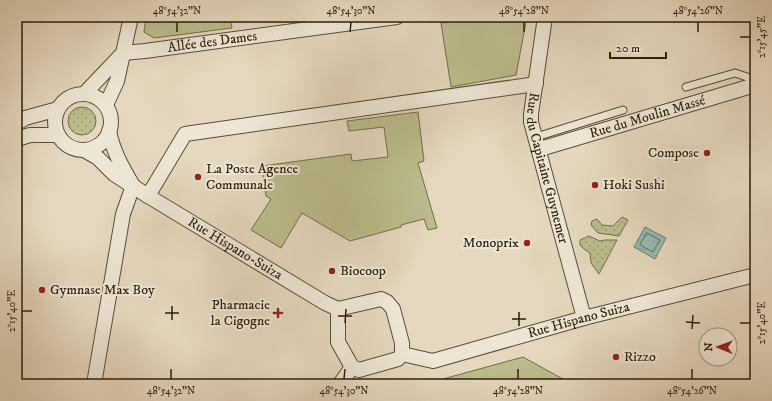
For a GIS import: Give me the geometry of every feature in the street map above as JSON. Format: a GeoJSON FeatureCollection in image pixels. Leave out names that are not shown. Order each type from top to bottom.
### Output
{"type":"FeatureCollection","features":[{"type":"Feature","properties":{"kind":"street"},"geometry":{"type":"LineString","coordinates":[[106,105],[117,81],[131,17]]}},
{"type":"Feature","properties":{"kind":"street","name":"Allée des Dames"},"geometry":{"type":"LineString","coordinates":[[123,53],[397,17]]}},
{"type":"Feature","properties":{"kind":"street","name":"Rue du Capitaine Guynemer"},"geometry":{"type":"LineString","coordinates":[[545,17],[531,114],[532,122],[584,318]]}},
{"type":"Feature","properties":{"kind":"street"},"geometry":{"type":"LineString","coordinates":[[84,94],[123,53]]}},
{"type":"Feature","properties":{"kind":"street"},"geometry":{"type":"LineString","coordinates":[[148,196],[185,134],[536,84]]}},
{"type":"Feature","properties":{"kind":"street","name":"Rue du Moulin Massé"},"geometry":{"type":"LineString","coordinates":[[538,143],[755,84]]}},
{"type":"Feature","properties":{"kind":"street"},"geometry":{"type":"LineString","coordinates":[[84,94],[96,97],[106,105],[111,118],[110,131],[100,144],[84,150],[76,149],[68,145],[58,135],[55,118],[58,109],[64,100],[74,95],[84,94]]}},
{"type":"Feature","properties":{"kind":"street"},"geometry":{"type":"LineString","coordinates":[[17,123],[25,118],[58,109]]}},
{"type":"Feature","properties":{"kind":"street","name":"Rue Hispano-Suiza"},"geometry":{"type":"LineString","coordinates":[[110,131],[111,139],[119,161],[133,186]]}},
{"type":"Feature","properties":{"kind":"street"},"geometry":{"type":"LineString","coordinates":[[17,139],[30,134],[58,135]]}},
{"type":"Feature","properties":{"kind":"street","name":"Rue Hispano-Suiza"},"geometry":{"type":"LineString","coordinates":[[84,150],[98,158],[114,174],[148,196],[318,299],[338,309]]}},
{"type":"Feature","properties":{"kind":"street"},"geometry":{"type":"LineString","coordinates":[[94,384],[123,214],[133,186]]}},
{"type":"Feature","properties":{"kind":"street","name":"Rue Hispano Suiza"},"geometry":{"type":"LineString","coordinates":[[402,354],[433,361],[584,318],[755,275]]}},
{"type":"Feature","properties":{"kind":"street"},"geometry":{"type":"LineString","coordinates":[[381,299],[387,302],[393,309],[402,343],[402,354],[398,359],[359,370],[352,367],[338,342],[338,309],[381,299]]}},
{"type":"Feature","properties":{"kind":"street"},"geometry":{"type":"LineString","coordinates":[[340,384],[352,367]]}},
{"type":"Feature","properties":{"kind":"lane"},"geometry":{"type":"LineString","coordinates":[[686,88],[735,73],[747,77],[755,84]]}},
{"type":"Feature","properties":{"kind":"lane"},"geometry":{"type":"LineString","coordinates":[[538,143],[623,110]]}},
{"type":"Feature","properties":{"kind":"green space"},"geometry":{"type":"Polygon","coordinates":[[[146,17],[230,17],[232,28],[154,38],[144,32],[146,17]]]}},
{"type":"Feature","properties":{"kind":"green space"},"geometry":{"type":"Polygon","coordinates":[[[484,17],[522,17],[526,22],[516,75],[451,87],[441,23],[484,17]]]}},
{"type":"Feature","properties":{"kind":"green space"},"geometry":{"type":"Polygon","coordinates":[[[82,107],[92,111],[96,121],[92,131],[82,135],[72,131],[68,121],[72,111],[82,107]]]}},
{"type":"Feature","properties":{"kind":"green space"},"geometry":{"type":"Polygon","coordinates":[[[418,112],[424,161],[418,163],[437,228],[428,230],[424,219],[350,241],[302,213],[281,248],[251,230],[271,199],[266,196],[262,166],[351,154],[352,161],[388,157],[384,127],[349,131],[347,121],[418,112]]]}},
{"type":"Feature","properties":{"kind":"green space"},"geometry":{"type":"Polygon","coordinates":[[[622,217],[628,220],[619,236],[598,233],[591,225],[592,221],[597,219],[602,225],[613,226],[622,217]]]}},
{"type":"Feature","properties":{"kind":"green space"},"geometry":{"type":"Polygon","coordinates":[[[589,236],[600,241],[617,240],[599,274],[591,263],[590,253],[580,245],[580,240],[589,236]]]}},
{"type":"Feature","properties":{"kind":"green space"},"geometry":{"type":"Polygon","coordinates":[[[523,357],[572,384],[425,384],[523,357]]]}},
{"type":"Feature","properties":{"kind":"water"},"geometry":{"type":"Polygon","coordinates":[[[645,227],[666,238],[655,259],[634,247],[645,227]]]}},
{"type":"Feature","properties":{"kind":"place","name":"Compose"},"geometry":{"type":"Point","coordinates":[707,153]}},
{"type":"Feature","properties":{"kind":"place","name":"La Poste Agence Communale"},"geometry":{"type":"Point","coordinates":[198,177]}},
{"type":"Feature","properties":{"kind":"place","name":"Hoki Sushi"},"geometry":{"type":"Point","coordinates":[595,185]}},
{"type":"Feature","properties":{"kind":"place","name":"Monoprix"},"geometry":{"type":"Point","coordinates":[527,243]}},
{"type":"Feature","properties":{"kind":"place","name":"Biocoop"},"geometry":{"type":"Point","coordinates":[332,271]}},
{"type":"Feature","properties":{"kind":"place","name":"Gymnase Max Boy"},"geometry":{"type":"Point","coordinates":[42,290]}},
{"type":"Feature","properties":{"kind":"place","name":"Pharmacie la Cigogne"},"geometry":{"type":"Point","coordinates":[278,313]}},
{"type":"Feature","properties":{"kind":"place","name":"Rizzo"},"geometry":{"type":"Point","coordinates":[616,357]}}]}
